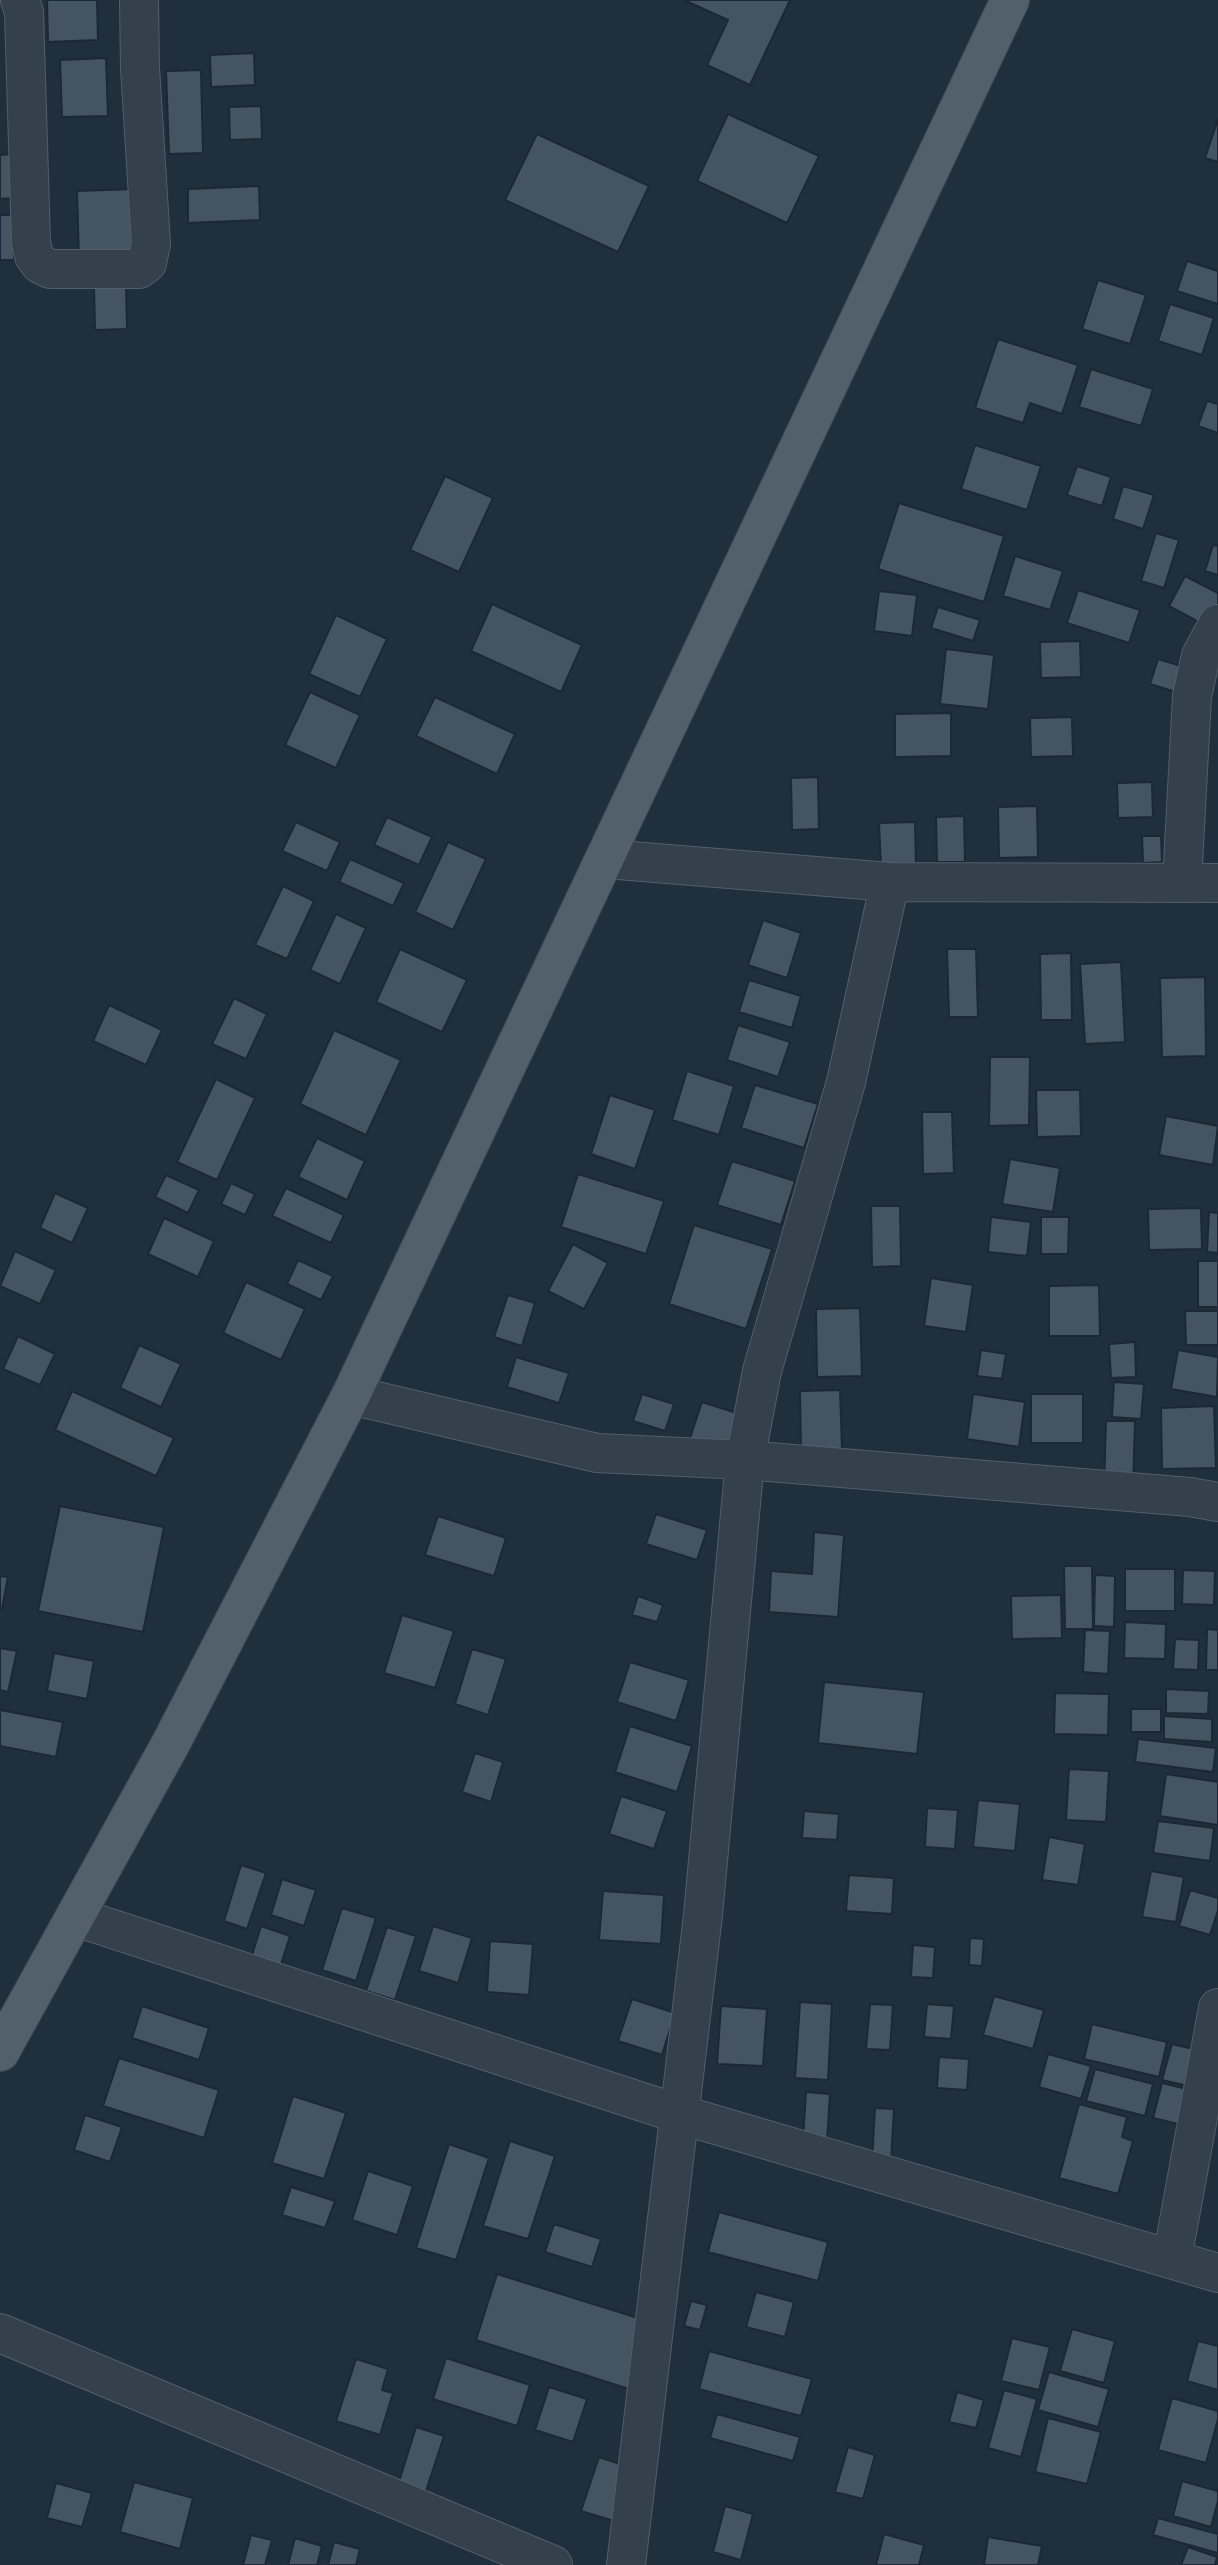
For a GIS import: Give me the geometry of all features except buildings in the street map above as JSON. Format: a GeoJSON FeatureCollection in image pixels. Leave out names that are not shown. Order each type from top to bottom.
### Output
{"type":"FeatureCollection","features":[{"type":"Feature","properties":{"kind":"main road"},"geometry":{"type":"LineString","coordinates":[[0,2052],[177,1731],[351,1395],[1010,0]]}},
{"type":"Feature","properties":{"kind":"street"},"geometry":{"type":"LineString","coordinates":[[20,0],[24,12],[31,242],[34,256],[40,264],[50,269],[139,269],[147,263],[151,244],[140,68],[139,0]]}},
{"type":"Feature","properties":{"kind":"street"},"geometry":{"type":"LineString","coordinates":[[606,859],[890,882],[1200,883],[1192,696],[1200,656],[1218,624]]}},
{"type":"Feature","properties":{"kind":"street"},"geometry":{"type":"LineString","coordinates":[[626,2565],[703,1915],[746,1460],[762,1371],[846,1082],[890,882]]}},
{"type":"Feature","properties":{"kind":"street"},"geometry":{"type":"LineString","coordinates":[[351,1395],[597,1453],[746,1460],[1190,1497],[1218,1502]]}},
{"type":"Feature","properties":{"kind":"street"},"geometry":{"type":"LineString","coordinates":[[76,1917],[679,2114],[1218,2273]]}},
{"type":"Feature","properties":{"kind":"street"},"geometry":{"type":"LineString","coordinates":[[1172,2259],[1218,2007]]}},
{"type":"Feature","properties":{"kind":"street"},"geometry":{"type":"LineString","coordinates":[[0,2333],[553,2565]]}}]}
